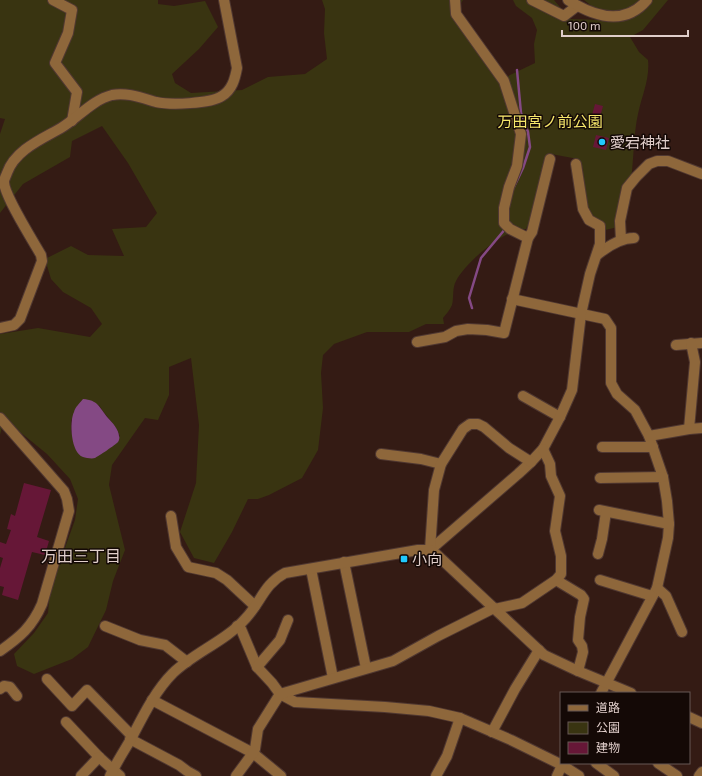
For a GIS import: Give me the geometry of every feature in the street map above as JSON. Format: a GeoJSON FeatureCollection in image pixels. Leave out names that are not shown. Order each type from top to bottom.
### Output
{"type":"FeatureCollection","features":[{"type":"Feature","properties":{"kind":"street"},"geometry":{"type":"LineString","coordinates":[[53,0],[72,10],[68,33],[55,62],[77,92],[72,121]]}},
{"type":"Feature","properties":{"kind":"street"},"geometry":{"type":"LineString","coordinates":[[0,328],[14,325],[20,319],[42,261],[41,255],[10,201],[4,182],[15,159],[29,147],[72,121],[100,99],[112,95],[124,94],[158,102],[191,103],[211,101],[222,96],[232,87],[238,68],[224,0]]}},
{"type":"Feature","properties":{"kind":"street"},"geometry":{"type":"LineString","coordinates":[[455,0],[456,14],[504,81],[511,102],[520,134],[520,141],[516,166],[504,208],[504,223],[510,229],[528,238]]}},
{"type":"Feature","properties":{"kind":"street"},"geometry":{"type":"LineString","coordinates":[[532,0],[564,16],[577,6]]}},
{"type":"Feature","properties":{"kind":"street"},"geometry":{"type":"LineString","coordinates":[[568,0],[597,15],[618,17],[642,6],[646,0]]}},
{"type":"Feature","properties":{"kind":"street"},"geometry":{"type":"LineString","coordinates":[[417,342],[445,338],[456,331],[488,330],[504,333],[528,238],[532,232],[550,159]]}},
{"type":"Feature","properties":{"kind":"street"},"geometry":{"type":"LineString","coordinates":[[621,240],[620,221],[627,188],[636,176],[649,164],[657,161],[668,161],[702,174]]}},
{"type":"Feature","properties":{"kind":"street"},"geometry":{"type":"LineString","coordinates":[[430,550],[512,479],[543,449],[572,390],[581,314],[590,274],[600,244],[600,226],[589,220],[583,209],[576,164]]}},
{"type":"Feature","properties":{"kind":"street"},"geometry":{"type":"LineString","coordinates":[[597,255],[621,240],[634,238]]}},
{"type":"Feature","properties":{"kind":"street"},"geometry":{"type":"LineString","coordinates":[[512,299],[605,319],[611,328],[611,383],[617,394],[635,410],[649,436],[663,477],[669,524],[668,538],[654,592],[602,692]]}},
{"type":"Feature","properties":{"kind":"street"},"geometry":{"type":"LineString","coordinates":[[689,429],[695,362],[691,343]]}},
{"type":"Feature","properties":{"kind":"street"},"geometry":{"type":"LineString","coordinates":[[676,345],[702,343]]}},
{"type":"Feature","properties":{"kind":"street"},"geometry":{"type":"LineString","coordinates":[[523,396],[560,417]]}},
{"type":"Feature","properties":{"kind":"street"},"geometry":{"type":"LineString","coordinates":[[0,418],[64,491],[69,511],[45,596],[36,618],[29,628],[0,651]]}},
{"type":"Feature","properties":{"kind":"street"},"geometry":{"type":"LineString","coordinates":[[430,550],[434,490],[441,464],[463,430],[470,424],[478,424],[484,427],[509,448],[531,462]]}},
{"type":"Feature","properties":{"kind":"street"},"geometry":{"type":"LineString","coordinates":[[649,436],[702,428]]}},
{"type":"Feature","properties":{"kind":"street"},"geometry":{"type":"LineString","coordinates":[[602,447],[653,447]]}},
{"type":"Feature","properties":{"kind":"street"},"geometry":{"type":"LineString","coordinates":[[236,776],[253,753],[258,729],[280,694],[393,661],[438,636],[495,609],[522,603],[556,580],[561,574],[562,568],[561,556],[555,531],[560,496],[551,476],[550,464],[543,449]]}},
{"type":"Feature","properties":{"kind":"street"},"geometry":{"type":"LineString","coordinates":[[381,454],[421,459],[441,464]]}},
{"type":"Feature","properties":{"kind":"street"},"geometry":{"type":"LineString","coordinates":[[600,478],[663,477]]}},
{"type":"Feature","properties":{"kind":"street"},"geometry":{"type":"LineString","coordinates":[[598,554],[602,539],[602,511],[669,524]]}},
{"type":"Feature","properties":{"kind":"street"},"geometry":{"type":"LineString","coordinates":[[171,516],[176,547],[188,567],[216,573],[227,580],[255,606]]}},
{"type":"Feature","properties":{"kind":"street"},"geometry":{"type":"LineString","coordinates":[[66,722],[114,774],[131,738],[152,700],[173,673],[247,618],[268,586],[276,578],[285,573],[418,550],[430,550],[436,554],[544,655],[628,692]]}},
{"type":"Feature","properties":{"kind":"street"},"geometry":{"type":"LineString","coordinates":[[344,562],[366,668]]}},
{"type":"Feature","properties":{"kind":"street"},"geometry":{"type":"LineString","coordinates":[[311,569],[333,678]]}},
{"type":"Feature","properties":{"kind":"street"},"geometry":{"type":"LineString","coordinates":[[556,580],[581,595],[584,599],[580,617],[578,640],[582,646],[578,671]]}},
{"type":"Feature","properties":{"kind":"street"},"geometry":{"type":"LineString","coordinates":[[600,580],[666,596],[682,632]]}},
{"type":"Feature","properties":{"kind":"street"},"geometry":{"type":"LineString","coordinates":[[257,667],[280,640],[288,620]]}},
{"type":"Feature","properties":{"kind":"street"},"geometry":{"type":"LineString","coordinates":[[105,626],[140,640],[166,645],[187,662]]}},
{"type":"Feature","properties":{"kind":"street"},"geometry":{"type":"LineString","coordinates":[[238,626],[241,629],[257,667],[280,694],[295,702],[429,711],[460,718],[560,763]]}},
{"type":"Feature","properties":{"kind":"street"},"geometry":{"type":"LineString","coordinates":[[492,732],[515,689],[539,650]]}},
{"type":"Feature","properties":{"kind":"street"},"geometry":{"type":"LineString","coordinates":[[47,679],[72,706],[87,690],[131,738],[179,764],[187,772],[196,776]]}},
{"type":"Feature","properties":{"kind":"street"},"geometry":{"type":"LineString","coordinates":[[0,689],[4,686],[10,687],[17,696]]}},
{"type":"Feature","properties":{"kind":"street"},"geometry":{"type":"LineString","coordinates":[[152,700],[253,753],[281,776]]}},
{"type":"Feature","properties":{"kind":"street"},"geometry":{"type":"LineString","coordinates":[[690,717],[702,723]]}},
{"type":"Feature","properties":{"kind":"street"},"geometry":{"type":"LineString","coordinates":[[436,776],[447,756],[460,718]]}},
{"type":"Feature","properties":{"kind":"street"},"geometry":{"type":"LineString","coordinates":[[81,776],[99,757]]}},
{"type":"Feature","properties":{"kind":"street"},"geometry":{"type":"LineString","coordinates":[[557,776],[563,764],[579,776]]}},
{"type":"Feature","properties":{"kind":"street"},"geometry":{"type":"LineString","coordinates":[[597,764],[614,776]]}},
{"type":"Feature","properties":{"kind":"street"},"geometry":{"type":"LineString","coordinates":[[659,764],[677,776]]}},
{"type":"Feature","properties":{"kind":"street"},"geometry":{"type":"LineString","coordinates":[[699,776],[702,772]]}},
{"type":"Feature","properties":{"kind":"green space","name":"万田宮ノ前公園"},"geometry":{"type":"Polygon","coordinates":[[[0,0],[158,0],[158,4],[174,6],[205,1],[218,27],[199,49],[172,74],[175,83],[191,93],[242,90],[268,77],[305,74],[327,59],[324,33],[325,9],[322,0],[463,0],[455,12],[500,80],[535,63],[534,44],[537,30],[532,18],[516,6],[513,0],[554,0],[570,19],[604,20],[598,11],[584,0],[668,0],[643,30],[630,37],[639,52],[648,60],[648,74],[637,121],[631,178],[618,227],[605,230],[590,217],[584,190],[583,169],[578,159],[551,154],[546,161],[532,216],[526,229],[517,230],[497,240],[468,265],[456,281],[452,305],[443,318],[444,324],[426,324],[409,332],[367,332],[334,344],[323,355],[321,373],[323,408],[318,450],[302,478],[269,495],[258,499],[248,499],[232,532],[214,563],[194,558],[180,532],[196,483],[199,425],[191,358],[169,367],[169,395],[158,420],[145,418],[112,465],[109,485],[125,550],[113,581],[106,610],[88,647],[72,659],[34,674],[17,666],[14,654],[34,633],[48,613],[50,589],[75,520],[78,499],[70,479],[47,454],[20,432],[11,422],[2,427],[0,435],[0,334],[38,328],[90,337],[102,324],[91,308],[63,292],[51,279],[45,259],[71,246],[88,255],[124,256],[112,229],[146,227],[157,213],[128,163],[102,126],[72,141],[70,157],[23,184],[0,213],[0,134],[5,119],[0,118],[0,0]],[[99,405],[71,420],[71,431],[75,447],[120,437],[116,428],[99,405]]]}},
{"type":"Feature","properties":{"kind":"shaded area"},"geometry":{"type":"Polygon","coordinates":[[[83,399],[92,401],[98,405],[118,431],[119,441],[95,458],[83,457],[79,454],[76,450],[72,437],[72,417],[75,408],[83,399]]]}},
{"type":"Feature","properties":{"kind":"building"},"geometry":{"type":"Polygon","coordinates":[[[595,104],[603,106],[599,121],[591,119],[595,104]]]}},
{"type":"Feature","properties":{"kind":"building"},"geometry":{"type":"Polygon","coordinates":[[[596,135],[609,138],[606,150],[593,147],[596,135]]]}},
{"type":"Feature","properties":{"kind":"building"},"geometry":{"type":"Polygon","coordinates":[[[24,483],[51,490],[37,537],[49,541],[45,555],[32,552],[18,600],[2,595],[4,587],[0,586],[0,568],[3,558],[0,557],[0,542],[6,544],[11,530],[7,529],[11,514],[15,516],[24,483]]]}},
{"type":"Feature","properties":{"kind":"waterway"},"geometry":{"type":"LineString","coordinates":[[513,189],[523,168],[530,147],[528,132],[521,113],[517,70]]}},
{"type":"Feature","properties":{"kind":"waterway"},"geometry":{"type":"LineString","coordinates":[[472,308],[469,298],[481,258],[506,228]]}},
{"type":"Feature","properties":{"kind":"place","name":"愛宕神社"},"geometry":{"type":"Point","coordinates":[602,142]}},
{"type":"Feature","properties":{"kind":"place","name":"小向"},"geometry":{"type":"Point","coordinates":[404,559]}},
{"type":"Feature","properties":{"kind":"district","name":"万田三丁目"},"geometry":{"type":"Point","coordinates":[81,555]}}]}
